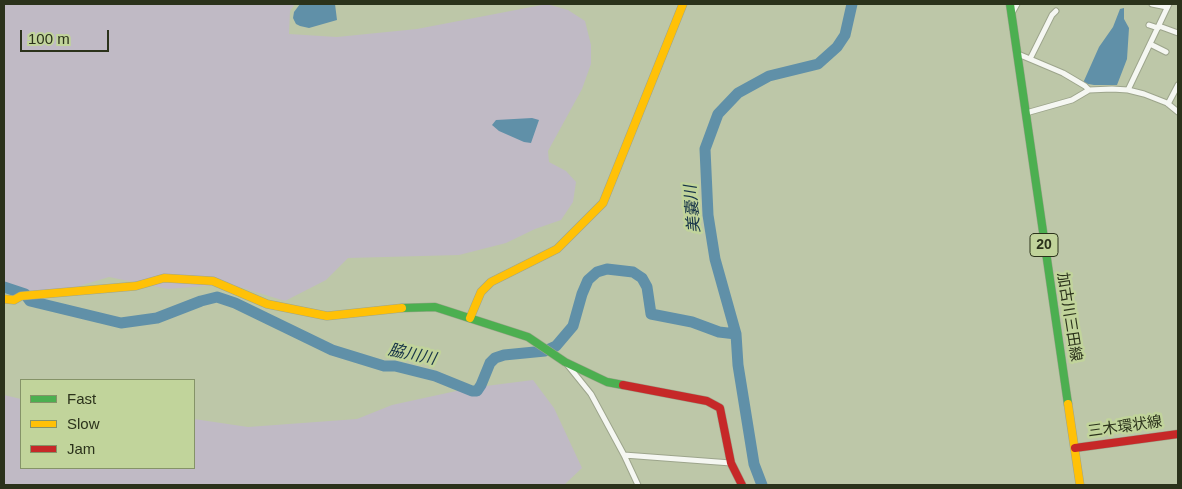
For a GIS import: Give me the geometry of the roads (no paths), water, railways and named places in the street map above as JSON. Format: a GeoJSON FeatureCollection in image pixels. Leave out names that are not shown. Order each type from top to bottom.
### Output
{"type":"FeatureCollection","features":[{"type":"Feature","properties":{"kind":"street"},"geometry":{"type":"LineString","coordinates":[[470,318],[481,292],[490,282],[557,249],[603,203],[682,4]]}},
{"type":"Feature","properties":{"kind":"street","name":"加古川三田線"},"geometry":{"type":"LineString","coordinates":[[1010,4],[1080,485]]}},
{"type":"Feature","properties":{"kind":"street"},"geometry":{"type":"LineString","coordinates":[[1011,13],[1017,4]]}},
{"type":"Feature","properties":{"kind":"street"},"geometry":{"type":"LineString","coordinates":[[1128,90],[1168,6],[1152,4]]}},
{"type":"Feature","properties":{"kind":"street"},"geometry":{"type":"LineString","coordinates":[[1030,59],[1052,15],[1056,11]]}},
{"type":"Feature","properties":{"kind":"street"},"geometry":{"type":"LineString","coordinates":[[1149,25],[1178,34]]}},
{"type":"Feature","properties":{"kind":"street"},"geometry":{"type":"LineString","coordinates":[[1150,44],[1166,52]]}},
{"type":"Feature","properties":{"kind":"street"},"geometry":{"type":"LineString","coordinates":[[1018,54],[1063,73],[1089,90]]}},
{"type":"Feature","properties":{"kind":"street"},"geometry":{"type":"LineString","coordinates":[[1168,104],[1178,85]]}},
{"type":"Feature","properties":{"kind":"street"},"geometry":{"type":"LineString","coordinates":[[1026,113],[1072,100],[1089,90],[1128,90],[1168,104],[1178,112]]}},
{"type":"Feature","properties":{"kind":"street"},"geometry":{"type":"LineString","coordinates":[[4,299],[14,300],[21,296],[136,286],[164,278],[213,281],[267,304],[328,316],[349,316],[422,306],[435,307],[517,333],[534,341],[565,362],[607,382],[707,401],[720,408],[731,463],[742,485]]}},
{"type":"Feature","properties":{"kind":"street"},"geometry":{"type":"LineString","coordinates":[[565,362],[591,394],[624,454],[638,485]]}},
{"type":"Feature","properties":{"kind":"street","name":"三木環状線"},"geometry":{"type":"LineString","coordinates":[[1075,448],[1178,434]]}},
{"type":"Feature","properties":{"kind":"street"},"geometry":{"type":"LineString","coordinates":[[624,454],[731,463]]}},
{"type":"Feature","properties":{"kind":"water"},"geometry":{"type":"Polygon","coordinates":[[[300,4],[335,4],[337,20],[309,28],[300,26],[296,24],[293,18],[294,12],[300,4]]]}},
{"type":"Feature","properties":{"kind":"water"},"geometry":{"type":"Polygon","coordinates":[[[1124,8],[1124,19],[1129,28],[1127,59],[1117,85],[1083,83],[1099,47],[1113,27],[1120,9],[1124,8]]]}},
{"type":"Feature","properties":{"kind":"water"},"geometry":{"type":"Polygon","coordinates":[[[532,118],[539,120],[531,143],[524,142],[499,131],[492,125],[496,120],[532,118]]]}},
{"type":"Feature","properties":{"kind":"waterway","name":"美嚢川"},"geometry":{"type":"LineString","coordinates":[[762,485],[754,464],[738,365],[736,334],[715,259],[708,215],[705,149],[718,114],[738,93],[769,76],[818,64],[837,47],[845,35],[852,4]]}},
{"type":"Feature","properties":{"kind":"waterway","name":"脇川川"},"geometry":{"type":"LineString","coordinates":[[4,287],[25,294],[30,301],[121,323],[157,318],[201,301],[217,297],[235,303],[332,350],[384,366],[395,366],[435,376],[472,391],[477,391],[490,363],[495,358],[504,355],[545,351],[556,346],[573,326],[588,280],[597,272],[607,269],[633,272],[642,278],[647,287],[651,314],[692,322],[719,332],[736,334]]}}]}
